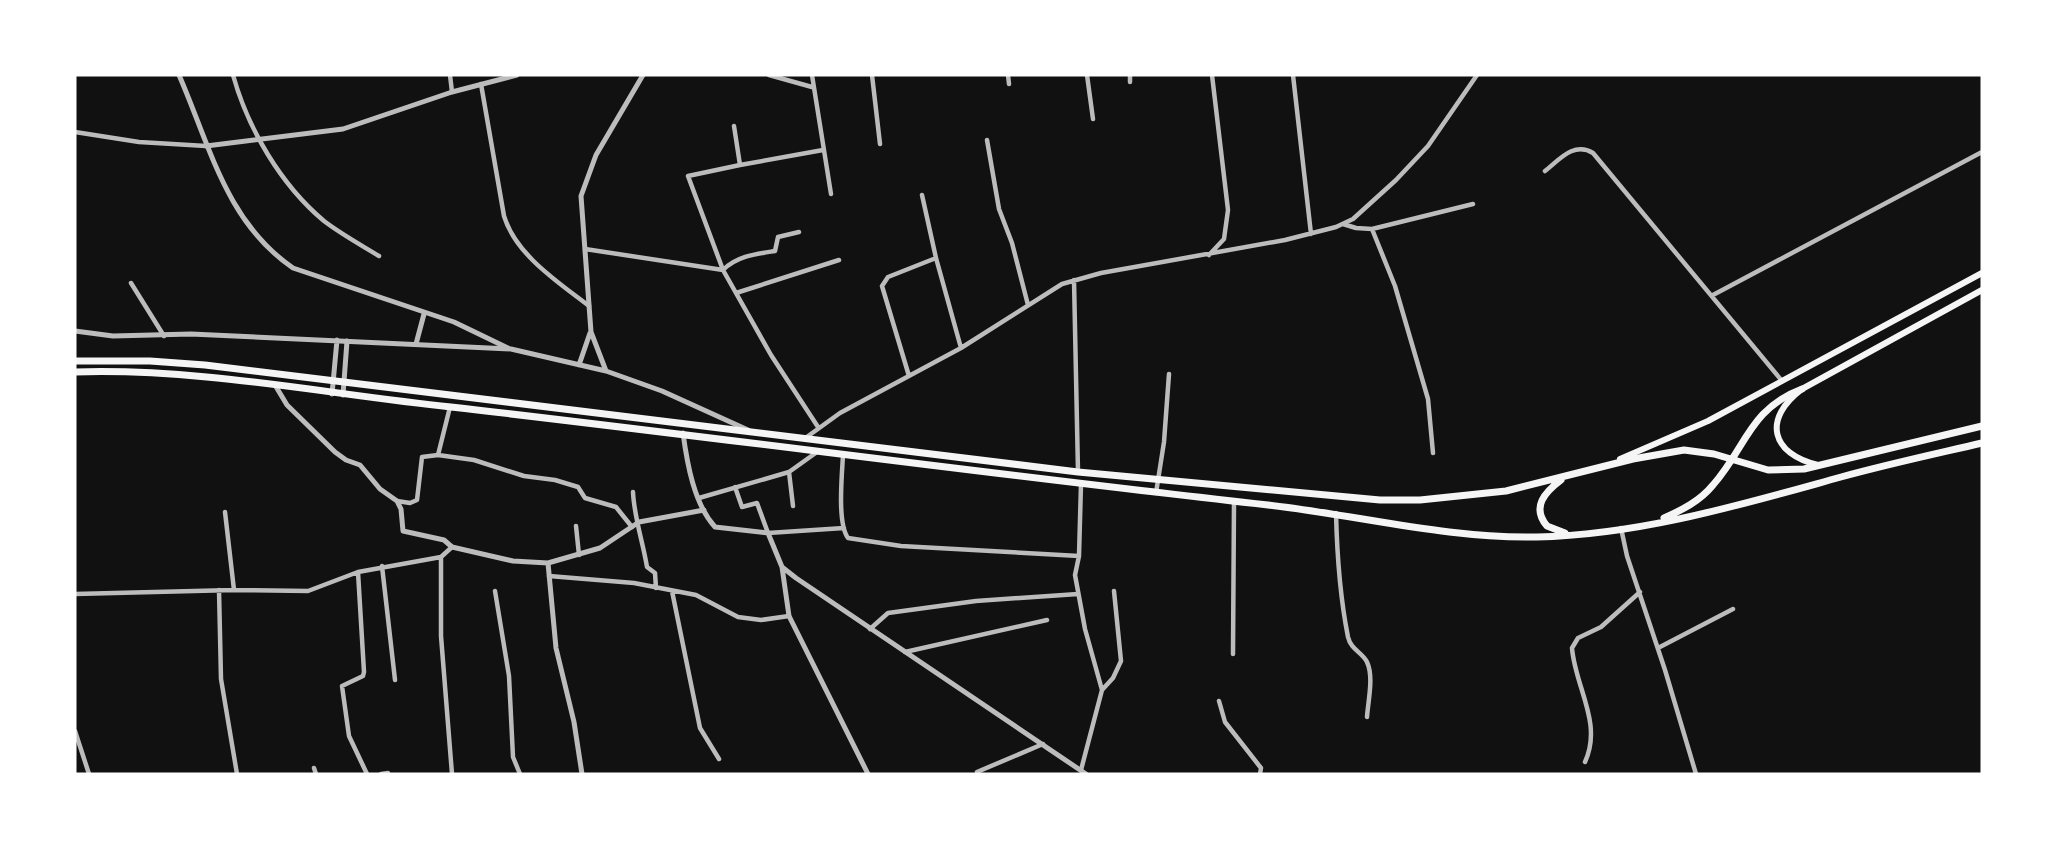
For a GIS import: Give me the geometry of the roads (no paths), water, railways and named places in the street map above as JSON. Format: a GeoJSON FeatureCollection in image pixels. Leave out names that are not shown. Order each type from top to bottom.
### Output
{"type":"FeatureCollection","features":[{"type":"Feature","properties":{"kind":"highway"},"geometry":{"type":"LineString","coordinates":[[75,361],[176,362],[1078,472],[1380,500],[1420,500],[1506,491],[1563,478],[1598,467],[1684,450],[1775,471],[1821,466],[1982,426]]}},
{"type":"Feature","properties":{"kind":"highway"},"geometry":{"type":"LineString","coordinates":[[75,372],[155,372],[275,385],[332,394],[682,433],[1156,494],[1336,513],[1483,535],[1532,537],[1648,525],[1982,443]]}},
{"type":"Feature","properties":{"kind":"highway"},"geometry":{"type":"LineString","coordinates":[[1648,525],[1680,511],[1714,485],[1752,424],[1783,398],[1802,389]]}},
{"type":"Feature","properties":{"kind":"highway"},"geometry":{"type":"LineString","coordinates":[[1563,478],[1546,492],[1540,501],[1540,510],[1547,526],[1572,534]]}},
{"type":"Feature","properties":{"kind":"main road"},"geometry":{"type":"LineString","coordinates":[[1598,467],[1687,432],[1982,273]]}},
{"type":"Feature","properties":{"kind":"main road"},"geometry":{"type":"LineString","coordinates":[[1821,466],[1791,456],[1781,447],[1777,435],[1778,422],[1784,407],[1802,389],[1982,290]]}},
{"type":"Feature","properties":{"kind":"street"},"geometry":{"type":"LineString","coordinates":[[180,75],[206,146],[241,214],[261,243],[274,255],[293,268],[472,329],[511,349]]}},
{"type":"Feature","properties":{"kind":"street"},"geometry":{"type":"LineString","coordinates":[[233,75],[258,140],[311,209],[326,222],[379,256]]}},
{"type":"Feature","properties":{"kind":"street"},"geometry":{"type":"LineString","coordinates":[[450,75],[452,92]]}},
{"type":"Feature","properties":{"kind":"street"},"geometry":{"type":"LineString","coordinates":[[75,132],[139,142],[206,146],[258,140],[343,129],[452,92],[517,75]]}},
{"type":"Feature","properties":{"kind":"street"},"geometry":{"type":"LineString","coordinates":[[606,371],[591,332],[582,187],[604,141],[644,75]]}},
{"type":"Feature","properties":{"kind":"street"},"geometry":{"type":"LineString","coordinates":[[769,75],[812,87]]}},
{"type":"Feature","properties":{"kind":"street"},"geometry":{"type":"LineString","coordinates":[[812,75],[812,87],[831,194]]}},
{"type":"Feature","properties":{"kind":"street"},"geometry":{"type":"LineString","coordinates":[[872,75],[880,144]]}},
{"type":"Feature","properties":{"kind":"street"},"geometry":{"type":"LineString","coordinates":[[1008,75],[1010,84]]}},
{"type":"Feature","properties":{"kind":"street"},"geometry":{"type":"LineString","coordinates":[[1087,75],[1093,119]]}},
{"type":"Feature","properties":{"kind":"street"},"geometry":{"type":"LineString","coordinates":[[1130,75],[1130,82]]}},
{"type":"Feature","properties":{"kind":"street"},"geometry":{"type":"LineString","coordinates":[[1209,255],[1224,239],[1228,210],[1212,75]]}},
{"type":"Feature","properties":{"kind":"street"},"geometry":{"type":"LineString","coordinates":[[1293,75],[1311,234]]}},
{"type":"Feature","properties":{"kind":"street"},"geometry":{"type":"LineString","coordinates":[[804,439],[818,427],[961,348],[1053,288],[1074,280],[1311,234],[1353,219],[1396,180],[1428,146],[1477,75]]}},
{"type":"Feature","properties":{"kind":"street"},"geometry":{"type":"LineString","coordinates":[[481,84],[504,216],[512,236],[527,254],[589,306]]}},
{"type":"Feature","properties":{"kind":"street"},"geometry":{"type":"LineString","coordinates":[[734,126],[740,165]]}},
{"type":"Feature","properties":{"kind":"street"},"geometry":{"type":"LineString","coordinates":[[987,140],[999,209],[1012,243],[1028,305]]}},
{"type":"Feature","properties":{"kind":"street"},"geometry":{"type":"LineString","coordinates":[[1545,171],[1575,149],[1584,148],[1593,153],[1782,381]]}},
{"type":"Feature","properties":{"kind":"street"},"geometry":{"type":"LineString","coordinates":[[818,427],[771,355],[723,270],[688,176],[823,150]]}},
{"type":"Feature","properties":{"kind":"street"},"geometry":{"type":"LineString","coordinates":[[1713,295],[1982,152]]}},
{"type":"Feature","properties":{"kind":"street"},"geometry":{"type":"LineString","coordinates":[[922,195],[936,258],[961,348]]}},
{"type":"Feature","properties":{"kind":"street"},"geometry":{"type":"LineString","coordinates":[[1343,224],[1372,229],[1473,204]]}},
{"type":"Feature","properties":{"kind":"street"},"geometry":{"type":"LineString","coordinates":[[1372,229],[1395,286],[1428,399],[1433,453]]}},
{"type":"Feature","properties":{"kind":"street"},"geometry":{"type":"LineString","coordinates":[[723,270],[729,264],[752,254],[775,251],[778,237],[799,232]]}},
{"type":"Feature","properties":{"kind":"street"},"geometry":{"type":"LineString","coordinates":[[585,249],[723,270]]}},
{"type":"Feature","properties":{"kind":"street"},"geometry":{"type":"LineString","coordinates":[[909,376],[894,330],[883,283],[888,277],[936,258]]}},
{"type":"Feature","properties":{"kind":"street"},"geometry":{"type":"LineString","coordinates":[[736,293],[839,260]]}},
{"type":"Feature","properties":{"kind":"street"},"geometry":{"type":"LineString","coordinates":[[1074,280],[1078,472]]}},
{"type":"Feature","properties":{"kind":"street"},"geometry":{"type":"LineString","coordinates":[[131,284],[164,336]]}},
{"type":"Feature","properties":{"kind":"street"},"geometry":{"type":"LineString","coordinates":[[417,344],[424,314]]}},
{"type":"Feature","properties":{"kind":"street"},"geometry":{"type":"LineString","coordinates":[[75,331],[113,336],[191,334],[511,349],[606,371],[662,390],[737,423],[752,433]]}},
{"type":"Feature","properties":{"kind":"street"},"geometry":{"type":"LineString","coordinates":[[579,365],[591,332]]}},
{"type":"Feature","properties":{"kind":"street"},"geometry":{"type":"LineString","coordinates":[[332,394],[337,340]]}},
{"type":"Feature","properties":{"kind":"street"},"geometry":{"type":"LineString","coordinates":[[343,395],[347,341]]}},
{"type":"Feature","properties":{"kind":"street"},"geometry":{"type":"LineString","coordinates":[[1156,494],[1164,442],[1169,374]]}},
{"type":"Feature","properties":{"kind":"street"},"geometry":{"type":"LineString","coordinates":[[275,385],[286,405],[335,452],[360,465],[380,489],[397,501],[401,509],[402,531],[444,540],[452,547],[513,561],[548,563],[611,543],[639,522],[704,510]]}},
{"type":"Feature","properties":{"kind":"street"},"geometry":{"type":"LineString","coordinates":[[438,455],[450,407]]}},
{"type":"Feature","properties":{"kind":"street"},"geometry":{"type":"LineString","coordinates":[[682,433],[699,498],[704,510],[717,528],[768,533],[844,528]]}},
{"type":"Feature","properties":{"kind":"street"},"geometry":{"type":"LineString","coordinates":[[699,498],[789,472],[817,452]]}},
{"type":"Feature","properties":{"kind":"street"},"geometry":{"type":"LineString","coordinates":[[397,501],[417,500],[421,459],[425,455],[438,455],[474,460],[524,476],[555,480],[578,487],[585,498],[616,507],[632,527]]}},
{"type":"Feature","properties":{"kind":"street"},"geometry":{"type":"LineString","coordinates":[[843,455],[844,528],[848,538],[901,546],[1079,556]]}},
{"type":"Feature","properties":{"kind":"street"},"geometry":{"type":"LineString","coordinates":[[789,472],[793,506]]}},
{"type":"Feature","properties":{"kind":"street"},"geometry":{"type":"LineString","coordinates":[[782,567],[1083,772],[1102,690],[1075,575],[1079,556],[1081,484]]}},
{"type":"Feature","properties":{"kind":"street"},"geometry":{"type":"LineString","coordinates":[[735,487],[742,507],[757,503],[782,567],[789,615],[868,774]]}},
{"type":"Feature","properties":{"kind":"street"},"geometry":{"type":"LineString","coordinates":[[633,492],[633,511],[639,522],[647,567],[655,573],[656,588]]}},
{"type":"Feature","properties":{"kind":"street"},"geometry":{"type":"LineString","coordinates":[[1233,654],[1234,502]]}},
{"type":"Feature","properties":{"kind":"street"},"geometry":{"type":"LineString","coordinates":[[225,512],[234,590]]}},
{"type":"Feature","properties":{"kind":"street"},"geometry":{"type":"LineString","coordinates":[[1336,513],[1342,600],[1348,638],[1352,648],[1365,658],[1369,673],[1367,717]]}},
{"type":"Feature","properties":{"kind":"street"},"geometry":{"type":"LineString","coordinates":[[576,526],[579,555]]}},
{"type":"Feature","properties":{"kind":"street"},"geometry":{"type":"LineString","coordinates":[[1621,528],[1627,556],[1658,648],[1695,774]]}},
{"type":"Feature","properties":{"kind":"street"},"geometry":{"type":"LineString","coordinates":[[75,594],[219,590],[308,591],[358,572],[441,557],[452,547]]}},
{"type":"Feature","properties":{"kind":"street"},"geometry":{"type":"LineString","coordinates":[[441,557],[441,636],[452,774]]}},
{"type":"Feature","properties":{"kind":"street"},"geometry":{"type":"LineString","coordinates":[[548,563],[556,648],[574,722],[582,774]]}},
{"type":"Feature","properties":{"kind":"street"},"geometry":{"type":"LineString","coordinates":[[382,566],[395,680]]}},
{"type":"Feature","properties":{"kind":"street"},"geometry":{"type":"LineString","coordinates":[[358,572],[364,672],[363,676],[342,686],[349,736],[367,774]]}},
{"type":"Feature","properties":{"kind":"street"},"geometry":{"type":"LineString","coordinates":[[549,576],[620,581],[705,598],[738,617],[761,620],[789,615]]}},
{"type":"Feature","properties":{"kind":"street"},"geometry":{"type":"LineString","coordinates":[[219,590],[220,679],[237,774]]}},
{"type":"Feature","properties":{"kind":"street"},"geometry":{"type":"LineString","coordinates":[[495,591],[509,676],[513,757],[520,774]]}},
{"type":"Feature","properties":{"kind":"street"},"geometry":{"type":"LineString","coordinates":[[672,591],[700,728],[718,759]]}},
{"type":"Feature","properties":{"kind":"street"},"geometry":{"type":"LineString","coordinates":[[1102,690],[1113,678],[1121,661],[1114,591]]}},
{"type":"Feature","properties":{"kind":"street"},"geometry":{"type":"LineString","coordinates":[[1585,762],[1592,739],[1583,686],[1572,648],[1578,638],[1601,627],[1640,592]]}},
{"type":"Feature","properties":{"kind":"street"},"geometry":{"type":"LineString","coordinates":[[870,629],[888,613],[976,601],[1078,594]]}},
{"type":"Feature","properties":{"kind":"street"},"geometry":{"type":"LineString","coordinates":[[1658,648],[1734,609]]}},
{"type":"Feature","properties":{"kind":"street"},"geometry":{"type":"LineString","coordinates":[[905,652],[1047,620]]}},
{"type":"Feature","properties":{"kind":"street"},"geometry":{"type":"LineString","coordinates":[[1219,701],[1225,722],[1260,768],[1260,774]]}},
{"type":"Feature","properties":{"kind":"street"},"geometry":{"type":"LineString","coordinates":[[75,731],[89,774]]}},
{"type":"Feature","properties":{"kind":"street"},"geometry":{"type":"LineString","coordinates":[[977,772],[1043,744]]}},
{"type":"Feature","properties":{"kind":"street"},"geometry":{"type":"LineString","coordinates":[[314,768],[316,774]]}},
{"type":"Feature","properties":{"kind":"street"},"geometry":{"type":"LineString","coordinates":[[381,774],[388,773]]}}]}
